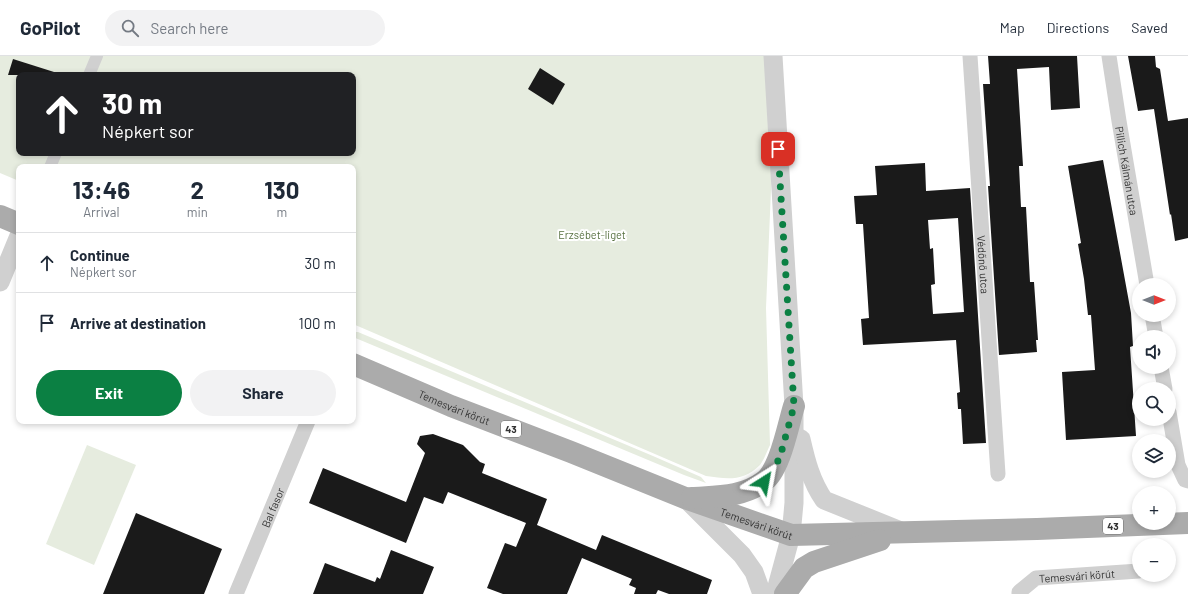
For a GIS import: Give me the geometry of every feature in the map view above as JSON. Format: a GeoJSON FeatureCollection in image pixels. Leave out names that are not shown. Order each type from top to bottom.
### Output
{"type":"FeatureCollection","features":[{"type":"Feature","properties":{"kind":"main road"},"geometry":{"type":"LineString","coordinates":[[0,216],[16,223]]}},
{"type":"Feature","properties":{"kind":"main road","name":"Temesvári körút"},"geometry":{"type":"LineString","coordinates":[[356,365],[451,406],[685,498],[790,535],[1037,529],[1188,523]]}},
{"type":"Feature","properties":{"kind":"main road"},"geometry":{"type":"LineString","coordinates":[[685,498],[732,494],[747,490],[764,482],[780,457],[794,406]]}},
{"type":"Feature","properties":{"kind":"main road"},"geometry":{"type":"LineString","coordinates":[[785,594],[804,568],[814,562],[904,532]]}},
{"type":"Feature","properties":{"kind":"street"},"geometry":{"type":"LineString","coordinates":[[90,72],[97,56]]}},
{"type":"Feature","properties":{"kind":"street"},"geometry":{"type":"LineString","coordinates":[[773,56],[794,406],[794,504],[790,535],[775,594]]}},
{"type":"Feature","properties":{"kind":"street","name":"Védőnő utca"},"geometry":{"type":"LineString","coordinates":[[970,56],[998,474]]}},
{"type":"Feature","properties":{"kind":"street","name":"Pillich Kálmán utca"},"geometry":{"type":"LineString","coordinates":[[1109,56],[1118,121],[1146,278]]}},
{"type":"Feature","properties":{"kind":"street"},"geometry":{"type":"LineString","coordinates":[[0,282],[16,243]]}},
{"type":"Feature","properties":{"kind":"street"},"geometry":{"type":"LineString","coordinates":[[794,406],[809,472],[817,490],[824,500],[904,532]]}},
{"type":"Feature","properties":{"kind":"street","name":"Bal fasor"},"geometry":{"type":"LineString","coordinates":[[236,594],[307,424]]}},
{"type":"Feature","properties":{"kind":"street"},"geometry":{"type":"LineString","coordinates":[[1171,426],[1178,465],[1185,480],[1188,481]]}},
{"type":"Feature","properties":{"kind":"street"},"geometry":{"type":"LineString","coordinates":[[685,498],[742,555],[754,572],[762,594]]}},
{"type":"Feature","properties":{"kind":"street","name":"Temesvári körút"},"geometry":{"type":"LineString","coordinates":[[1019,593],[1036,578],[1132,571]]}},
{"type":"Feature","properties":{"kind":"green space","name":"Erzsébet-liget"},"geometry":{"type":"Polygon","coordinates":[[[0,56],[765,56],[772,166],[766,308],[770,445],[760,465],[741,477],[721,478],[706,476],[356,325],[356,164],[16,164],[16,180],[0,173],[0,56]]]}},
{"type":"Feature","properties":{"kind":"green space"},"geometry":{"type":"Polygon","coordinates":[[[356,332],[653,456],[701,477],[706,483],[356,338],[356,332]]]}},
{"type":"Feature","properties":{"kind":"green space"},"geometry":{"type":"Polygon","coordinates":[[[87,445],[136,465],[94,565],[46,544],[87,445]]]}},
{"type":"Feature","properties":{"kind":"building"},"geometry":{"type":"Polygon","coordinates":[[[988,56],[1077,56],[1080,108],[1051,110],[1049,67],[1017,69],[1023,166],[1019,166],[1021,207],[1026,207],[1030,282],[1034,282],[1038,340],[1036,340],[1037,352],[999,355],[983,84],[990,84],[988,56]]]}},
{"type":"Feature","properties":{"kind":"building"},"geometry":{"type":"Polygon","coordinates":[[[1128,56],[1155,56],[1156,67],[1160,69],[1168,121],[1188,118],[1188,238],[1175,241],[1154,109],[1138,111],[1128,56]]]}},
{"type":"Feature","properties":{"kind":"building"},"geometry":{"type":"Polygon","coordinates":[[[13,59],[54,72],[16,72],[16,75],[8,75],[13,59]]]}},
{"type":"Feature","properties":{"kind":"building"},"geometry":{"type":"Polygon","coordinates":[[[540,68],[565,84],[553,105],[528,89],[540,68]]]}},
{"type":"Feature","properties":{"kind":"building"},"geometry":{"type":"Polygon","coordinates":[[[1103,160],[1131,313],[1132,346],[1130,347],[1132,382],[1132,426],[1135,426],[1136,434],[1132,434],[1132,436],[1066,440],[1062,372],[1095,370],[1091,315],[1088,315],[1078,244],[1081,243],[1068,166],[1103,160]]]}},
{"type":"Feature","properties":{"kind":"building"},"geometry":{"type":"Polygon","coordinates":[[[925,163],[926,191],[970,188],[986,443],[963,444],[961,409],[958,409],[957,393],[960,392],[956,340],[863,345],[861,319],[869,318],[863,224],[856,224],[854,196],[877,195],[875,166],[925,163]],[[958,218],[928,220],[930,249],[933,248],[935,284],[931,285],[933,314],[964,312],[958,218]]]}},
{"type":"Feature","properties":{"kind":"building"},"geometry":{"type":"Polygon","coordinates":[[[433,434],[463,445],[480,462],[485,464],[482,473],[547,499],[537,525],[596,550],[602,535],[712,580],[707,594],[669,594],[658,590],[656,594],[634,594],[636,588],[629,585],[632,579],[582,558],[567,594],[503,594],[487,588],[505,543],[516,547],[526,523],[448,492],[443,504],[424,497],[406,543],[309,503],[323,468],[406,502],[425,453],[417,444],[420,436],[433,434]]]}},
{"type":"Feature","properties":{"kind":"building"},"geometry":{"type":"Polygon","coordinates":[[[136,513],[222,549],[204,594],[103,594],[136,513]]]}},
{"type":"Feature","properties":{"kind":"building"},"geometry":{"type":"Polygon","coordinates":[[[391,550],[434,567],[423,594],[313,594],[325,563],[375,582],[377,577],[380,579],[391,550]]]}},
{"type":"Feature","properties":{"kind":"route"},"geometry":{"type":"LineString","coordinates":[[764,482],[780,457],[794,406],[778,149]]}}]}
